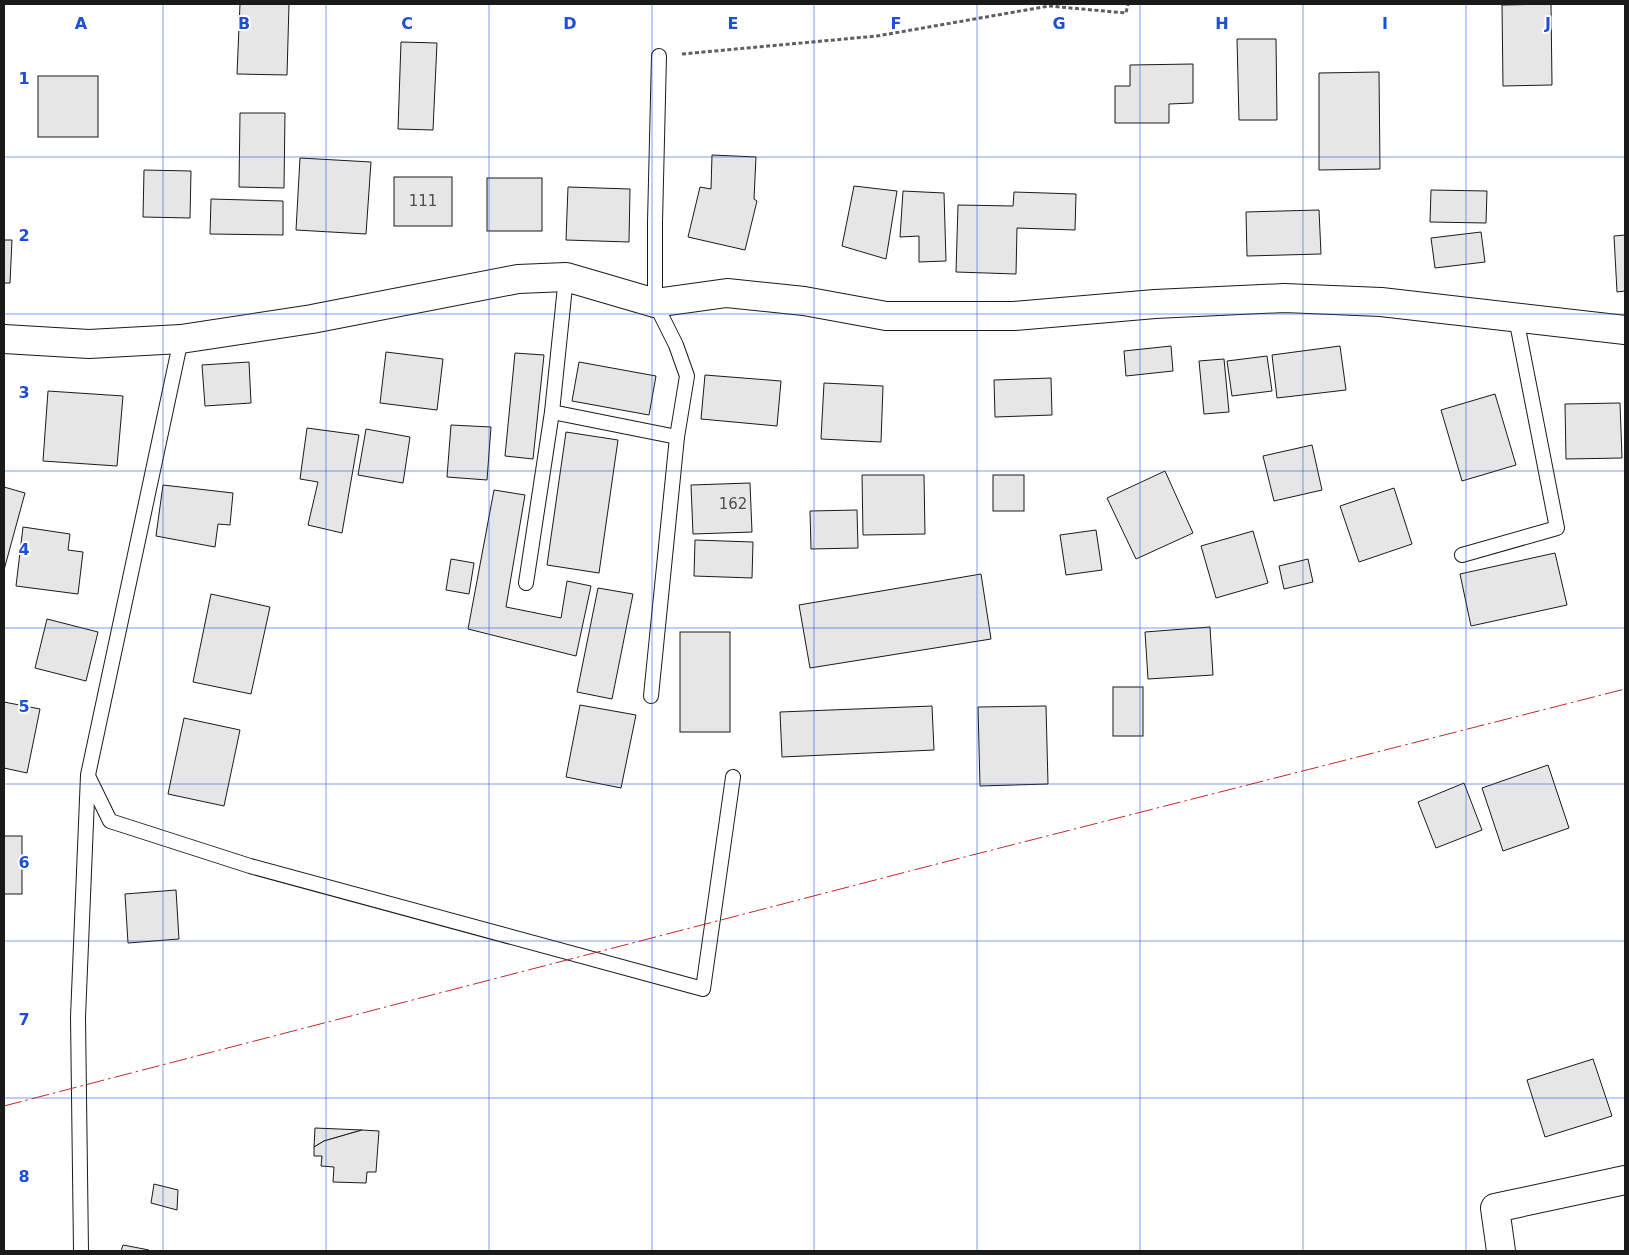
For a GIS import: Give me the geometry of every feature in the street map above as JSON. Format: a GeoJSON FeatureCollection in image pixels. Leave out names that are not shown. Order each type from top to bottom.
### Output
{"type":"FeatureCollection","features":[{"type":"Feature","properties":{"kind":"main road"},"geometry":{"type":"LineString","coordinates":[[4,339],[89,344],[181,340],[312,319],[518,279],[566,277],[655,303],[727,293],[804,301],[886,316],[1014,316],[1155,304],[1284,298],[1381,302],[1625,330]]}},
{"type":"Feature","properties":{"kind":"main road"},"geometry":{"type":"LineString","coordinates":[[1501,1251],[1495,1208],[1625,1180]]}},
{"type":"Feature","properties":{"kind":"lane"},"geometry":{"type":"LineString","coordinates":[[650,696],[677,437],[688,376],[676,345],[655,303],[659,56]]}},
{"type":"Feature","properties":{"kind":"lane"},"geometry":{"type":"LineString","coordinates":[[526,583],[552,412],[566,277]]}},
{"type":"Feature","properties":{"kind":"lane"},"geometry":{"type":"LineString","coordinates":[[1462,555],[1557,528],[1516,318]]}},
{"type":"Feature","properties":{"kind":"lane"},"geometry":{"type":"LineString","coordinates":[[81,1251],[78,1017],[88,775],[181,340]]}},
{"type":"Feature","properties":{"kind":"lane"},"geometry":{"type":"LineString","coordinates":[[552,412],[677,437]]}},
{"type":"Feature","properties":{"kind":"lane"},"geometry":{"type":"LineString","coordinates":[[88,775],[110,821],[250,866],[703,989],[733,777]]}},
{"type":"Feature","properties":{"kind":"path"},"geometry":{"type":"LineString","coordinates":[[659,56],[877,36],[1049,6],[1126,13],[1128,4]]}},
{"type":"Feature","properties":{"kind":"building"},"geometry":{"type":"Polygon","coordinates":[[[240,4],[289,4],[287,75],[237,74],[240,4]]]}},
{"type":"Feature","properties":{"kind":"building"},"geometry":{"type":"Polygon","coordinates":[[[1551,4],[1552,85],[1503,86],[1502,5],[1551,4]]]}},
{"type":"Feature","properties":{"kind":"building"},"geometry":{"type":"Polygon","coordinates":[[[1237,39],[1276,39],[1277,120],[1239,120],[1237,39]]]}},
{"type":"Feature","properties":{"kind":"building"},"geometry":{"type":"Polygon","coordinates":[[[401,42],[437,43],[433,130],[398,129],[401,42]]]}},
{"type":"Feature","properties":{"kind":"building"},"geometry":{"type":"Polygon","coordinates":[[[1193,64],[1193,103],[1169,104],[1169,123],[1115,123],[1115,86],[1130,86],[1130,65],[1193,64]]]}},
{"type":"Feature","properties":{"kind":"building"},"geometry":{"type":"Polygon","coordinates":[[[1379,72],[1380,169],[1319,170],[1319,73],[1379,72]]]}},
{"type":"Feature","properties":{"kind":"building"},"geometry":{"type":"Polygon","coordinates":[[[38,76],[98,76],[98,137],[38,137],[38,76]]]}},
{"type":"Feature","properties":{"kind":"building"},"geometry":{"type":"Polygon","coordinates":[[[240,113],[285,113],[284,188],[239,187],[240,113]]]}},
{"type":"Feature","properties":{"kind":"building"},"geometry":{"type":"Polygon","coordinates":[[[712,155],[756,157],[754,199],[757,201],[745,250],[688,237],[700,187],[711,189],[712,155]]]}},
{"type":"Feature","properties":{"kind":"building"},"geometry":{"type":"Polygon","coordinates":[[[300,158],[371,162],[366,234],[296,230],[300,158]]]}},
{"type":"Feature","properties":{"kind":"building"},"geometry":{"type":"Polygon","coordinates":[[[144,170],[191,171],[190,218],[143,217],[144,170]]]}},
{"type":"Feature","properties":{"kind":"building"},"geometry":{"type":"Polygon","coordinates":[[[394,177],[452,177],[452,226],[394,226],[394,177]]]}},
{"type":"Feature","properties":{"kind":"building"},"geometry":{"type":"Polygon","coordinates":[[[487,178],[542,178],[542,231],[487,231],[487,178]]]}},
{"type":"Feature","properties":{"kind":"building"},"geometry":{"type":"Polygon","coordinates":[[[854,186],[897,191],[886,259],[842,246],[854,186]]]}},
{"type":"Feature","properties":{"kind":"building"},"geometry":{"type":"Polygon","coordinates":[[[568,187],[630,189],[629,242],[566,240],[568,187]]]}},
{"type":"Feature","properties":{"kind":"building"},"geometry":{"type":"Polygon","coordinates":[[[1431,190],[1487,191],[1486,223],[1430,222],[1431,190]]]}},
{"type":"Feature","properties":{"kind":"building"},"geometry":{"type":"Polygon","coordinates":[[[903,191],[944,193],[946,261],[919,262],[919,236],[900,237],[903,191]]]}},
{"type":"Feature","properties":{"kind":"building"},"geometry":{"type":"Polygon","coordinates":[[[1014,192],[1076,194],[1075,230],[1017,228],[1016,274],[956,272],[958,205],[1013,206],[1014,192]]]}},
{"type":"Feature","properties":{"kind":"building"},"geometry":{"type":"Polygon","coordinates":[[[211,199],[283,201],[283,235],[210,234],[211,199]]]}},
{"type":"Feature","properties":{"kind":"building"},"geometry":{"type":"Polygon","coordinates":[[[1319,210],[1321,254],[1247,256],[1246,212],[1319,210]]]}},
{"type":"Feature","properties":{"kind":"building"},"geometry":{"type":"Polygon","coordinates":[[[1481,232],[1485,262],[1435,268],[1431,238],[1481,232]]]}},
{"type":"Feature","properties":{"kind":"building"},"geometry":{"type":"Polygon","coordinates":[[[1625,235],[1625,291],[1617,292],[1614,236],[1625,235]]]}},
{"type":"Feature","properties":{"kind":"building"},"geometry":{"type":"Polygon","coordinates":[[[4,240],[12,240],[10,283],[4,283],[4,240]]]}},
{"type":"Feature","properties":{"kind":"building"},"geometry":{"type":"Polygon","coordinates":[[[1171,346],[1173,371],[1126,376],[1124,351],[1171,346]]]}},
{"type":"Feature","properties":{"kind":"building"},"geometry":{"type":"Polygon","coordinates":[[[1340,346],[1346,390],[1277,398],[1272,355],[1340,346]]]}},
{"type":"Feature","properties":{"kind":"building"},"geometry":{"type":"Polygon","coordinates":[[[386,352],[443,359],[437,410],[380,403],[386,352]]]}},
{"type":"Feature","properties":{"kind":"building"},"geometry":{"type":"Polygon","coordinates":[[[515,353],[544,355],[533,459],[505,456],[515,353]]]}},
{"type":"Feature","properties":{"kind":"building"},"geometry":{"type":"Polygon","coordinates":[[[1267,356],[1272,391],[1232,396],[1227,361],[1267,356]]]}},
{"type":"Feature","properties":{"kind":"building"},"geometry":{"type":"Polygon","coordinates":[[[1224,359],[1229,412],[1204,414],[1199,361],[1224,359]]]}},
{"type":"Feature","properties":{"kind":"building"},"geometry":{"type":"Polygon","coordinates":[[[249,362],[251,403],[205,406],[202,365],[249,362]]]}},
{"type":"Feature","properties":{"kind":"building"},"geometry":{"type":"Polygon","coordinates":[[[579,362],[656,376],[649,415],[572,401],[579,362]]]}},
{"type":"Feature","properties":{"kind":"building"},"geometry":{"type":"Polygon","coordinates":[[[705,375],[781,381],[777,426],[701,419],[705,375]]]}},
{"type":"Feature","properties":{"kind":"building"},"geometry":{"type":"Polygon","coordinates":[[[1051,378],[1052,415],[995,417],[994,380],[1051,378]]]}},
{"type":"Feature","properties":{"kind":"building"},"geometry":{"type":"Polygon","coordinates":[[[824,383],[883,386],[881,442],[821,439],[824,383]]]}},
{"type":"Feature","properties":{"kind":"building"},"geometry":{"type":"Polygon","coordinates":[[[48,391],[123,396],[117,466],[43,461],[48,391]]]}},
{"type":"Feature","properties":{"kind":"building"},"geometry":{"type":"Polygon","coordinates":[[[1495,394],[1516,465],[1462,481],[1441,410],[1495,394]]]}},
{"type":"Feature","properties":{"kind":"building"},"geometry":{"type":"Polygon","coordinates":[[[1620,403],[1622,458],[1566,459],[1565,404],[1620,403]]]}},
{"type":"Feature","properties":{"kind":"building"},"geometry":{"type":"Polygon","coordinates":[[[451,425],[491,427],[487,480],[447,477],[451,425]]]}},
{"type":"Feature","properties":{"kind":"building"},"geometry":{"type":"Polygon","coordinates":[[[307,428],[359,435],[342,533],[308,525],[318,482],[300,479],[307,428]]]}},
{"type":"Feature","properties":{"kind":"building"},"geometry":{"type":"Polygon","coordinates":[[[366,429],[410,437],[403,483],[358,475],[366,429]]]}},
{"type":"Feature","properties":{"kind":"building"},"geometry":{"type":"Polygon","coordinates":[[[566,432],[618,440],[599,573],[547,565],[566,432]]]}},
{"type":"Feature","properties":{"kind":"building"},"geometry":{"type":"Polygon","coordinates":[[[1312,445],[1322,490],[1274,501],[1263,456],[1312,445]]]}},
{"type":"Feature","properties":{"kind":"building"},"geometry":{"type":"Polygon","coordinates":[[[1165,471],[1193,533],[1136,559],[1107,498],[1165,471]]]}},
{"type":"Feature","properties":{"kind":"building"},"geometry":{"type":"Polygon","coordinates":[[[862,475],[924,475],[925,534],[863,535],[862,475]]]}},
{"type":"Feature","properties":{"kind":"building"},"geometry":{"type":"Polygon","coordinates":[[[993,475],[1024,475],[1024,511],[993,511],[993,475]]]}},
{"type":"Feature","properties":{"kind":"building"},"geometry":{"type":"Polygon","coordinates":[[[750,483],[752,532],[693,534],[691,485],[750,483]]]}},
{"type":"Feature","properties":{"kind":"building"},"geometry":{"type":"Polygon","coordinates":[[[163,485],[233,493],[230,525],[218,524],[215,547],[156,536],[163,485]]]}},
{"type":"Feature","properties":{"kind":"building"},"geometry":{"type":"Polygon","coordinates":[[[4,487],[25,493],[4,570],[4,487]]]}},
{"type":"Feature","properties":{"kind":"building"},"geometry":{"type":"Polygon","coordinates":[[[1394,488],[1412,544],[1359,562],[1340,506],[1394,488]]]}},
{"type":"Feature","properties":{"kind":"building"},"geometry":{"type":"Polygon","coordinates":[[[494,490],[525,495],[506,607],[561,618],[567,581],[591,586],[576,656],[468,629],[494,490]]]}},
{"type":"Feature","properties":{"kind":"building"},"geometry":{"type":"Polygon","coordinates":[[[857,510],[858,548],[811,549],[810,511],[857,510]]]}},
{"type":"Feature","properties":{"kind":"building"},"geometry":{"type":"Polygon","coordinates":[[[23,527],[70,534],[68,550],[83,552],[78,594],[16,586],[23,527]]]}},
{"type":"Feature","properties":{"kind":"building"},"geometry":{"type":"Polygon","coordinates":[[[1096,530],[1102,570],[1066,575],[1060,535],[1096,530]]]}},
{"type":"Feature","properties":{"kind":"building"},"geometry":{"type":"Polygon","coordinates":[[[1253,531],[1268,583],[1216,598],[1201,546],[1253,531]]]}},
{"type":"Feature","properties":{"kind":"building"},"geometry":{"type":"Polygon","coordinates":[[[695,540],[753,542],[752,578],[694,576],[695,540]]]}},
{"type":"Feature","properties":{"kind":"building"},"geometry":{"type":"Polygon","coordinates":[[[1555,553],[1567,605],[1471,626],[1460,574],[1555,553]]]}},
{"type":"Feature","properties":{"kind":"building"},"geometry":{"type":"Polygon","coordinates":[[[451,559],[474,563],[469,594],[446,590],[451,559]]]}},
{"type":"Feature","properties":{"kind":"building"},"geometry":{"type":"Polygon","coordinates":[[[1308,559],[1313,582],[1284,589],[1279,566],[1308,559]]]}},
{"type":"Feature","properties":{"kind":"building"},"geometry":{"type":"Polygon","coordinates":[[[981,574],[991,639],[810,668],[799,605],[981,574]]]}},
{"type":"Feature","properties":{"kind":"building"},"geometry":{"type":"Polygon","coordinates":[[[598,588],[633,594],[612,699],[577,692],[598,588]]]}},
{"type":"Feature","properties":{"kind":"building"},"geometry":{"type":"Polygon","coordinates":[[[211,594],[270,607],[251,694],[193,682],[211,594]]]}},
{"type":"Feature","properties":{"kind":"building"},"geometry":{"type":"Polygon","coordinates":[[[47,619],[98,632],[86,681],[35,668],[47,619]]]}},
{"type":"Feature","properties":{"kind":"building"},"geometry":{"type":"Polygon","coordinates":[[[1210,627],[1213,675],[1148,679],[1145,632],[1210,627]]]}},
{"type":"Feature","properties":{"kind":"building"},"geometry":{"type":"Polygon","coordinates":[[[680,632],[730,632],[730,732],[680,732],[680,632]]]}},
{"type":"Feature","properties":{"kind":"building"},"geometry":{"type":"Polygon","coordinates":[[[1113,687],[1143,687],[1143,736],[1113,736],[1113,687]]]}},
{"type":"Feature","properties":{"kind":"building"},"geometry":{"type":"Polygon","coordinates":[[[4,702],[40,709],[27,773],[4,768],[4,702]]]}},
{"type":"Feature","properties":{"kind":"building"},"geometry":{"type":"Polygon","coordinates":[[[580,705],[636,715],[621,788],[566,777],[580,705]]]}},
{"type":"Feature","properties":{"kind":"building"},"geometry":{"type":"Polygon","coordinates":[[[932,706],[934,750],[782,757],[780,712],[932,706]]]}},
{"type":"Feature","properties":{"kind":"building"},"geometry":{"type":"Polygon","coordinates":[[[1046,706],[1048,784],[980,786],[978,707],[1046,706]]]}},
{"type":"Feature","properties":{"kind":"building"},"geometry":{"type":"Polygon","coordinates":[[[184,718],[240,730],[224,806],[168,794],[184,718]]]}},
{"type":"Feature","properties":{"kind":"building"},"geometry":{"type":"Polygon","coordinates":[[[1548,765],[1569,828],[1503,851],[1482,788],[1548,765]]]}},
{"type":"Feature","properties":{"kind":"building"},"geometry":{"type":"Polygon","coordinates":[[[1464,783],[1482,830],[1436,848],[1418,802],[1464,783]]]}},
{"type":"Feature","properties":{"kind":"building"},"geometry":{"type":"Polygon","coordinates":[[[4,836],[22,836],[22,894],[4,894],[4,836]]]}},
{"type":"Feature","properties":{"kind":"building"},"geometry":{"type":"Polygon","coordinates":[[[176,890],[179,939],[128,943],[125,894],[176,890]]]}},
{"type":"Feature","properties":{"kind":"building"},"geometry":{"type":"Polygon","coordinates":[[[1593,1059],[1612,1116],[1545,1137],[1527,1080],[1593,1059]]]}},
{"type":"Feature","properties":{"kind":"building"},"geometry":{"type":"Polygon","coordinates":[[[315,1128],[362,1130],[324,1141],[314,1147],[315,1128]]]}},
{"type":"Feature","properties":{"kind":"building"},"geometry":{"type":"Polygon","coordinates":[[[362,1130],[379,1131],[376,1172],[367,1172],[366,1183],[333,1182],[334,1167],[321,1166],[322,1156],[314,1156],[314,1147],[324,1141],[362,1130]]]}},
{"type":"Feature","properties":{"kind":"building"},"geometry":{"type":"Polygon","coordinates":[[[154,1184],[178,1190],[177,1210],[151,1203],[154,1184]]]}},
{"type":"Feature","properties":{"kind":"building"},"geometry":{"type":"Polygon","coordinates":[[[123,1245],[149,1250],[149,1251],[121,1251],[123,1245]]]}},
{"type":"Feature","properties":{"kind":"power"},"geometry":{"type":"LineString","coordinates":[[4,1106],[933,865],[1625,689]]}}]}
